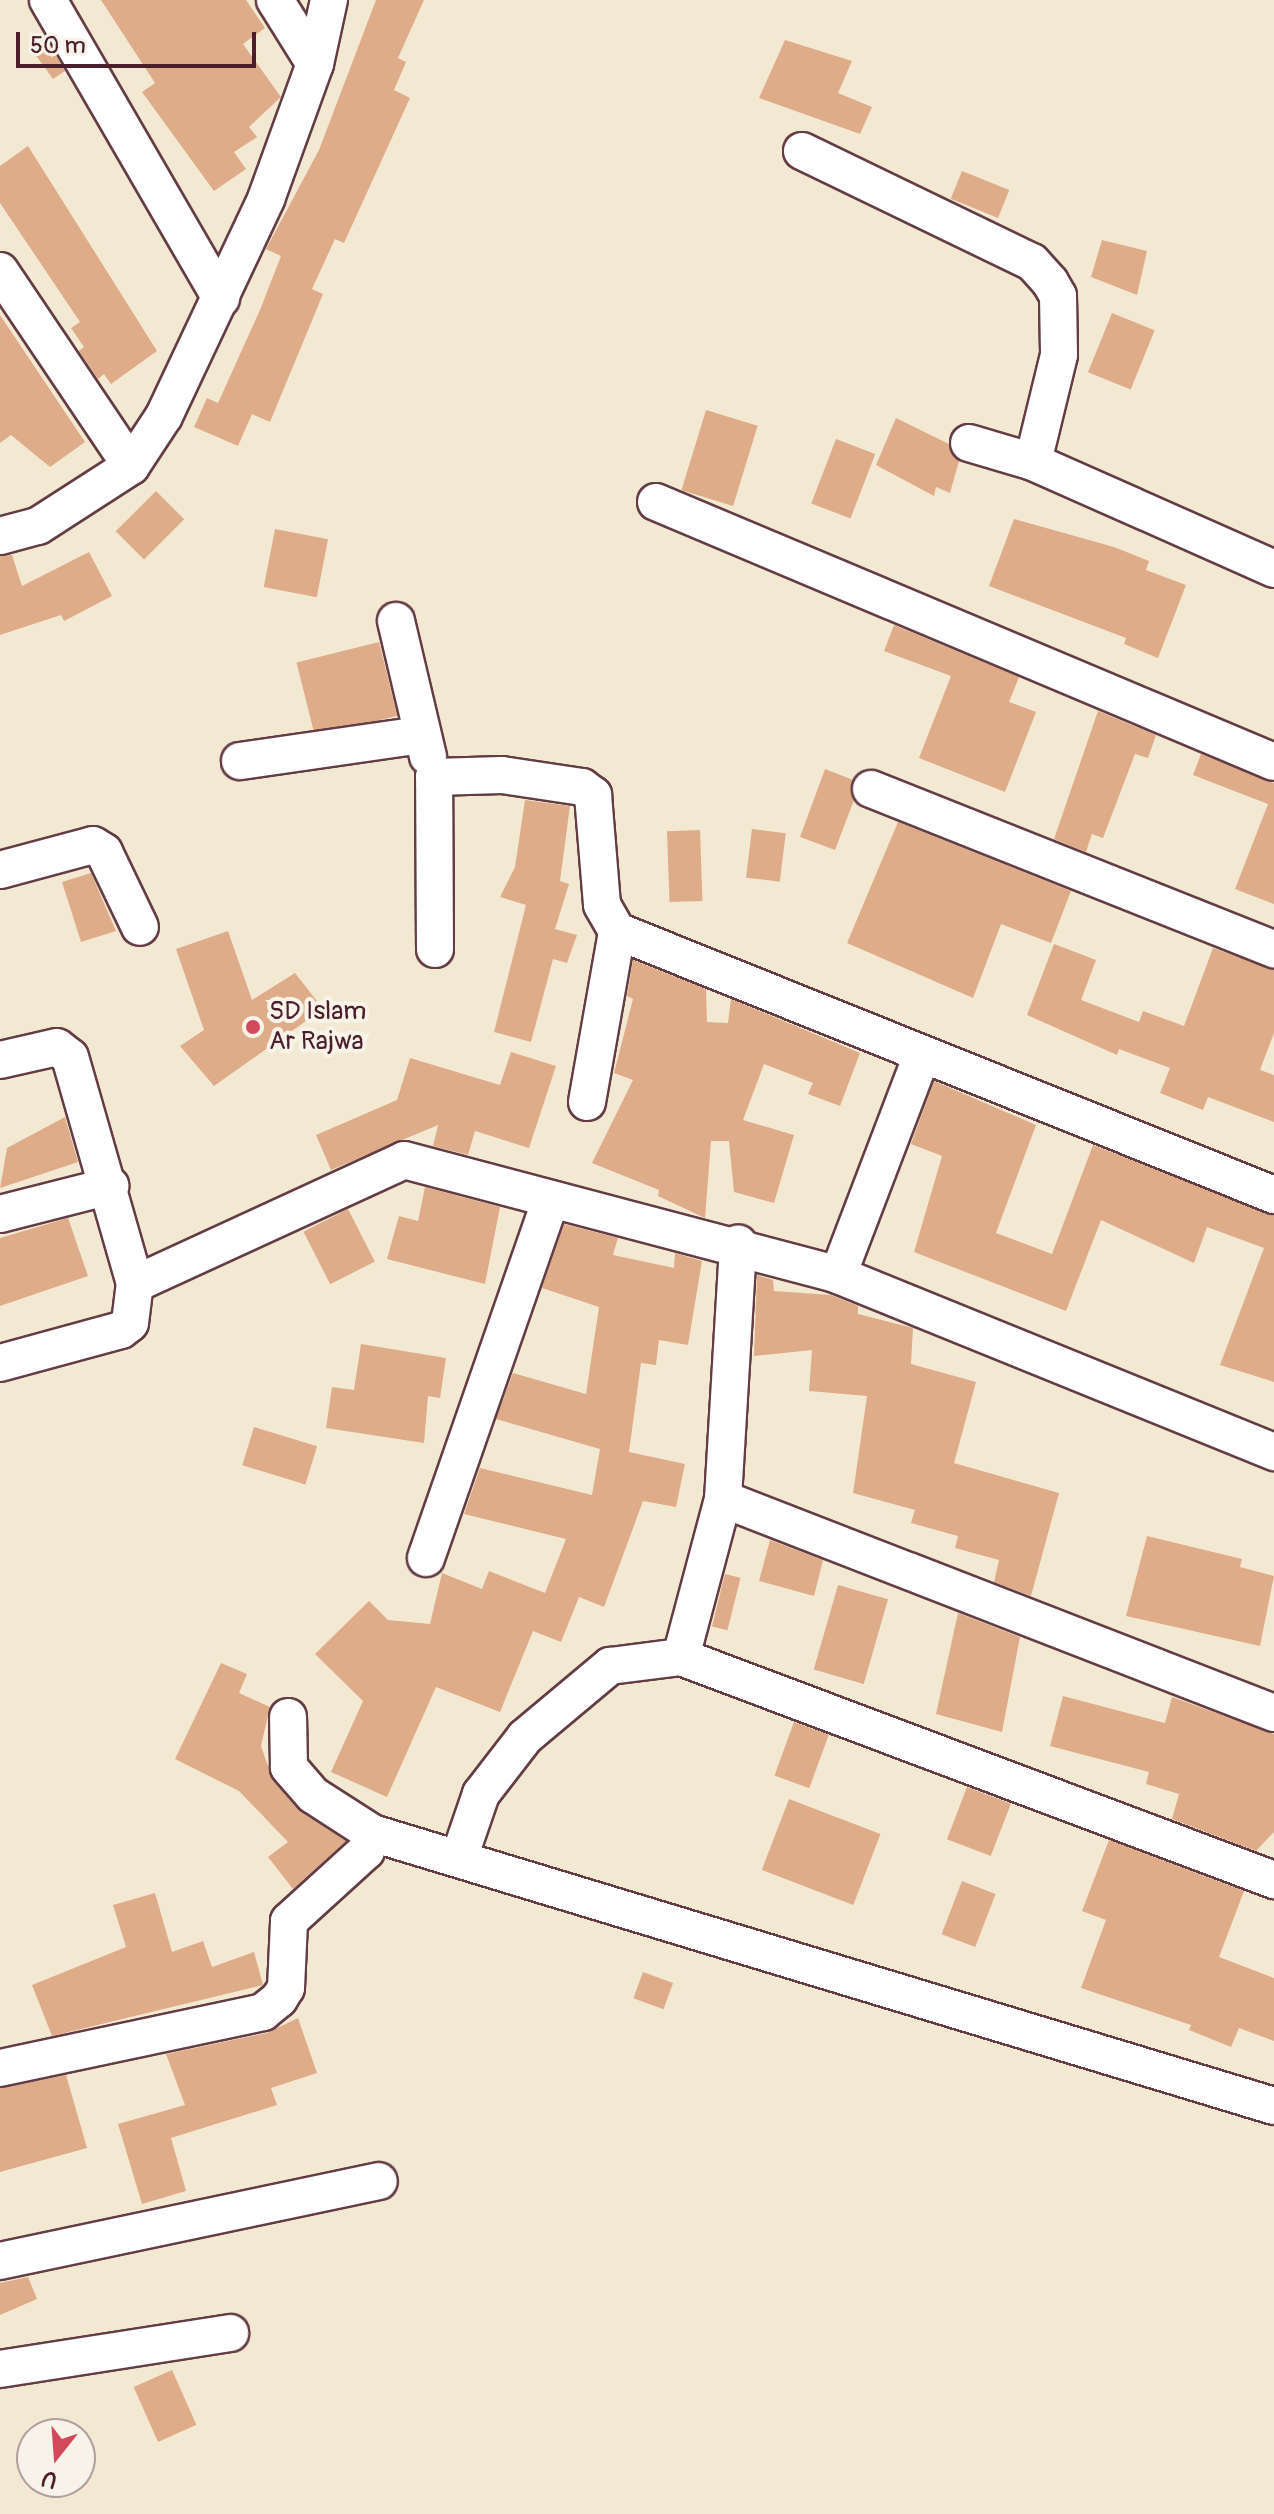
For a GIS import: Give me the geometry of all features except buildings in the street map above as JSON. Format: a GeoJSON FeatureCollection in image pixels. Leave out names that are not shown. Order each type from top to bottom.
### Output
{"type":"FeatureCollection","features":[{"type":"Feature","properties":{"kind":"street"},"geometry":{"type":"LineString","coordinates":[[48,0],[221,298]]}},
{"type":"Feature","properties":{"kind":"street"},"geometry":{"type":"LineString","coordinates":[[275,0],[315,64]]}},
{"type":"Feature","properties":{"kind":"street"},"geometry":{"type":"LineString","coordinates":[[0,536],[38,526],[131,466],[221,298],[315,64],[329,0]]}},
{"type":"Feature","properties":{"kind":"street"},"geometry":{"type":"LineString","coordinates":[[802,151],[1032,262],[1050,282],[1058,296],[1059,355],[1033,462]]}},
{"type":"Feature","properties":{"kind":"street"},"geometry":{"type":"LineString","coordinates":[[0,271],[131,466]]}},
{"type":"Feature","properties":{"kind":"street"},"geometry":{"type":"LineString","coordinates":[[969,443],[1033,462],[1274,569]]}},
{"type":"Feature","properties":{"kind":"street"},"geometry":{"type":"LineString","coordinates":[[656,502],[1274,762]]}},
{"type":"Feature","properties":{"kind":"street"},"geometry":{"type":"LineString","coordinates":[[396,621],[421,735],[434,777],[435,949]]}},
{"type":"Feature","properties":{"kind":"street"},"geometry":{"type":"LineString","coordinates":[[240,761],[421,735]]}},
{"type":"Feature","properties":{"kind":"street"},"geometry":{"type":"LineString","coordinates":[[434,777],[502,775],[582,787],[593,795],[602,905],[617,931],[1274,1195]]}},
{"type":"Feature","properties":{"kind":"street"},"geometry":{"type":"LineString","coordinates":[[871,789],[1274,949]]}},
{"type":"Feature","properties":{"kind":"street"},"geometry":{"type":"LineString","coordinates":[[0,870],[93,845],[104,852],[140,927]]}},
{"type":"Feature","properties":{"kind":"street"},"geometry":{"type":"LineString","coordinates":[[587,1102],[617,931]]}},
{"type":"Feature","properties":{"kind":"street"},"geometry":{"type":"LineString","coordinates":[[0,1060],[66,1051],[110,1186],[135,1284],[130,1323],[121,1330],[0,1363]]}},
{"type":"Feature","properties":{"kind":"street"},"geometry":{"type":"LineString","coordinates":[[838,1275],[922,1055]]}},
{"type":"Feature","properties":{"kind":"street"},"geometry":{"type":"LineString","coordinates":[[135,1284],[404,1160],[550,1201],[738,1243],[838,1275],[1274,1452]]}},
{"type":"Feature","properties":{"kind":"street"},"geometry":{"type":"LineString","coordinates":[[0,1214],[110,1186]]}},
{"type":"Feature","properties":{"kind":"street"},"geometry":{"type":"LineString","coordinates":[[426,1558],[550,1201]]}},
{"type":"Feature","properties":{"kind":"street"},"geometry":{"type":"LineString","coordinates":[[681,1657],[723,1499],[738,1243]]}},
{"type":"Feature","properties":{"kind":"street"},"geometry":{"type":"LineString","coordinates":[[723,1499],[1274,1713]]}},
{"type":"Feature","properties":{"kind":"street"},"geometry":{"type":"LineString","coordinates":[[459,1858],[481,1794],[546,1717],[610,1666],[681,1657],[1274,1880]]}},
{"type":"Feature","properties":{"kind":"street"},"geometry":{"type":"LineString","coordinates":[[288,1717],[289,1767],[313,1795],[372,1833],[1274,2106]]}},
{"type":"Feature","properties":{"kind":"street"},"geometry":{"type":"LineString","coordinates":[[0,2068],[263,2012],[286,1988],[289,1921],[366,1851],[372,1833]]}},
{"type":"Feature","properties":{"kind":"street"},"geometry":{"type":"LineString","coordinates":[[0,2261],[379,2181]]}},
{"type":"Feature","properties":{"kind":"street"},"geometry":{"type":"LineString","coordinates":[[0,2369],[230,2333]]}},
{"type":"Feature","properties":{"kind":"place","name":"SD Islam Ar Rajwa"},"geometry":{"type":"Point","coordinates":[253,1027]}}]}
